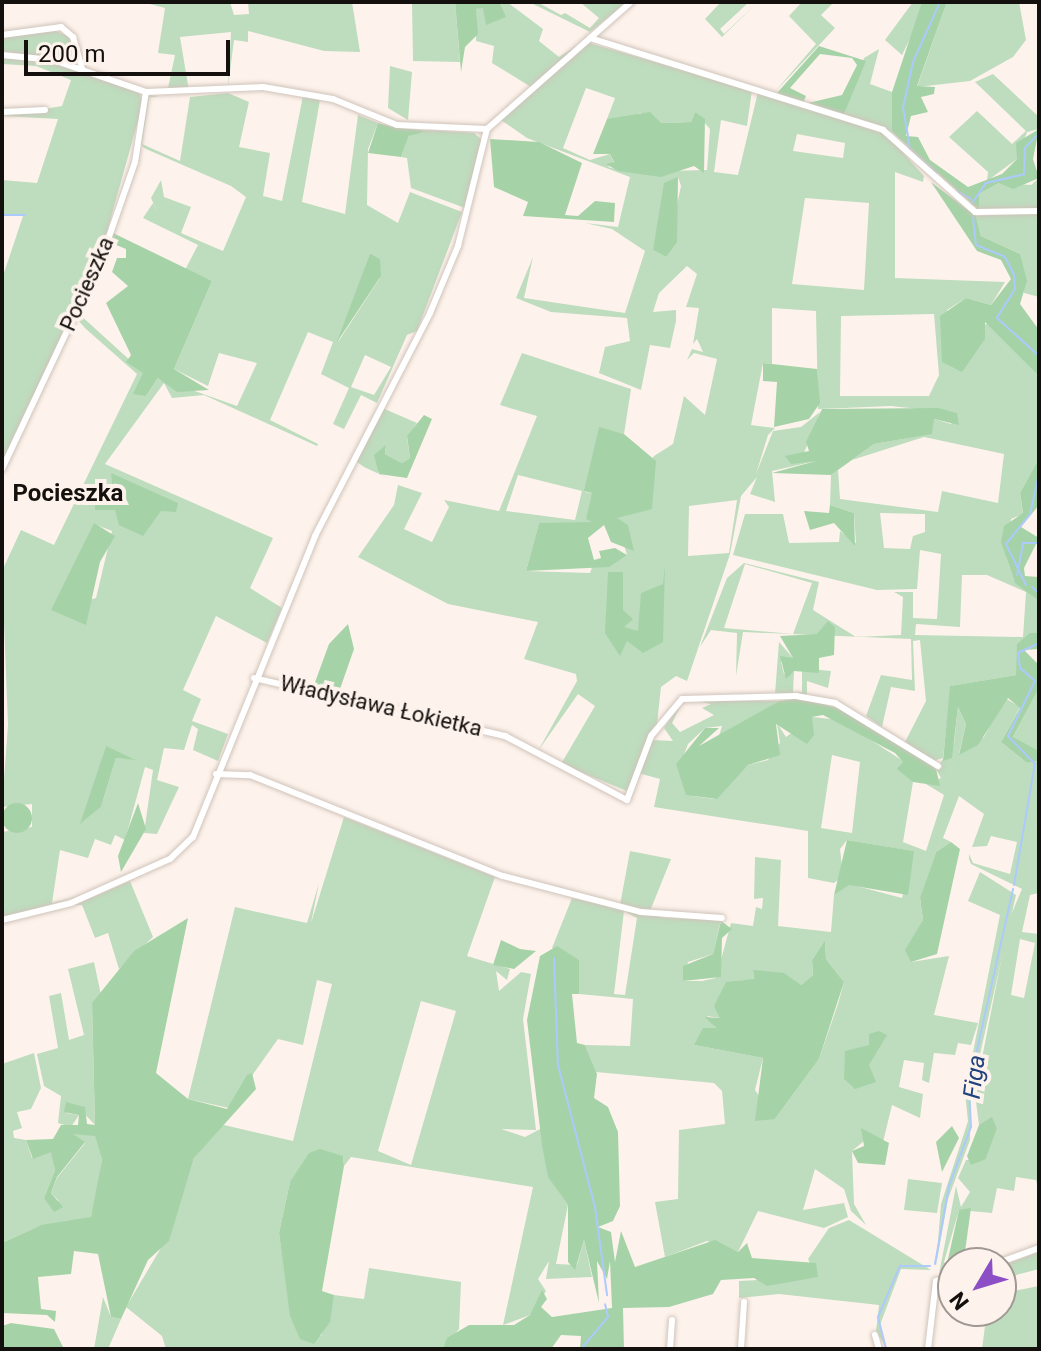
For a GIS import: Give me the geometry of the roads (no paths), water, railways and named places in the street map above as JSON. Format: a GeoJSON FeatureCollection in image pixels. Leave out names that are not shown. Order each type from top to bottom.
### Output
{"type":"FeatureCollection","features":[{"type":"Feature","properties":{"kind":"street"},"geometry":{"type":"LineString","coordinates":[[2,55],[82,69],[146,92],[263,87],[333,99],[397,125],[487,129],[631,2]]}},
{"type":"Feature","properties":{"kind":"street"},"geometry":{"type":"LineString","coordinates":[[2,35],[61,27],[73,37],[82,69]]}},
{"type":"Feature","properties":{"kind":"street"},"geometry":{"type":"LineString","coordinates":[[590,38],[883,130],[975,212],[1039,211]]}},
{"type":"Feature","properties":{"kind":"street","name":"Pocieszka"},"geometry":{"type":"LineString","coordinates":[[2,469],[103,254],[135,162],[146,92]]}},
{"type":"Feature","properties":{"kind":"street"},"geometry":{"type":"LineString","coordinates":[[2,112],[45,110]]}},
{"type":"Feature","properties":{"kind":"street","name":"Władysława Łokietka"},"geometry":{"type":"LineString","coordinates":[[2,920],[70,903],[184,849],[254,678],[366,429],[430,313],[458,246],[487,129]]}},
{"type":"Feature","properties":{"kind":"street","name":"Władysława Łokietka"},"geometry":{"type":"LineString","coordinates":[[254,678],[505,736],[627,800],[651,736],[682,699],[796,696],[835,703],[938,766]]}},
{"type":"Feature","properties":{"kind":"street"},"geometry":{"type":"LineString","coordinates":[[216,774],[250,775],[503,876],[641,912],[722,918]]}},
{"type":"Feature","properties":{"kind":"street"},"geometry":{"type":"LineString","coordinates":[[1017,1256],[1039,1248]]}},
{"type":"Feature","properties":{"kind":"street"},"geometry":{"type":"LineString","coordinates":[[928,1349],[937,1281]]}},
{"type":"Feature","properties":{"kind":"street"},"geometry":{"type":"LineString","coordinates":[[741,1349],[744,1302]]}},
{"type":"Feature","properties":{"kind":"street"},"geometry":{"type":"LineString","coordinates":[[670,1349],[672,1320]]}},
{"type":"Feature","properties":{"kind":"street"},"geometry":{"type":"LineString","coordinates":[[875,1335],[879,1349]]}},
{"type":"Feature","properties":{"kind":"waterway"},"geometry":{"type":"LineString","coordinates":[[908,136],[903,108],[913,62],[940,2]]}},
{"type":"Feature","properties":{"kind":"waterway","name":"Figa"},"geometry":{"type":"LineString","coordinates":[[971,205],[986,183],[1024,174],[1025,148],[1039,133]]}},
{"type":"Feature","properties":{"kind":"waterway"},"geometry":{"type":"LineString","coordinates":[[908,138],[910,150],[936,173]]}},
{"type":"Feature","properties":{"kind":"waterway"},"geometry":{"type":"LineString","coordinates":[[956,191],[971,199]]}},
{"type":"Feature","properties":{"kind":"waterway"},"geometry":{"type":"LineString","coordinates":[[2,215],[25,215]]}},
{"type":"Feature","properties":{"kind":"waterway","name":"Figa"},"geometry":{"type":"LineString","coordinates":[[973,217],[976,245],[1005,257],[1014,275],[1015,289],[997,318],[1039,356]]}},
{"type":"Feature","properties":{"kind":"waterway","name":"Figa"},"geometry":{"type":"LineString","coordinates":[[1026,585],[1006,544],[1030,514],[1039,474]]}},
{"type":"Feature","properties":{"kind":"waterway"},"geometry":{"type":"LineString","coordinates":[[1017,575],[1023,543],[1039,543]]}},
{"type":"Feature","properties":{"kind":"waterway","name":"Figa"},"geometry":{"type":"LineString","coordinates":[[1032,587],[1039,593]]}},
{"type":"Feature","properties":{"kind":"waterway","name":"Figa"},"geometry":{"type":"LineString","coordinates":[[1014,885],[1035,764],[1008,736],[1035,681],[1020,668],[1018,653],[1039,643]]}},
{"type":"Feature","properties":{"kind":"waterway","name":"Figa"},"geometry":{"type":"LineString","coordinates":[[935,1264],[949,1186],[971,1127],[969,1086],[1013,889]]}},
{"type":"Feature","properties":{"kind":"waterway"},"geometry":{"type":"LineString","coordinates":[[554,958],[558,1065],[595,1207],[607,1295]]}},
{"type":"Feature","properties":{"kind":"waterway","name":"Figa"},"geometry":{"type":"LineString","coordinates":[[886,1349],[878,1317],[900,1266],[930,1266]]}},
{"type":"Feature","properties":{"kind":"waterway"},"geometry":{"type":"LineString","coordinates":[[581,1349],[608,1317],[605,1304]]}},
{"type":"Feature","properties":{"kind":"district","name":"Pocieszka"},"geometry":{"type":"Point","coordinates":[68,494]}}]}
